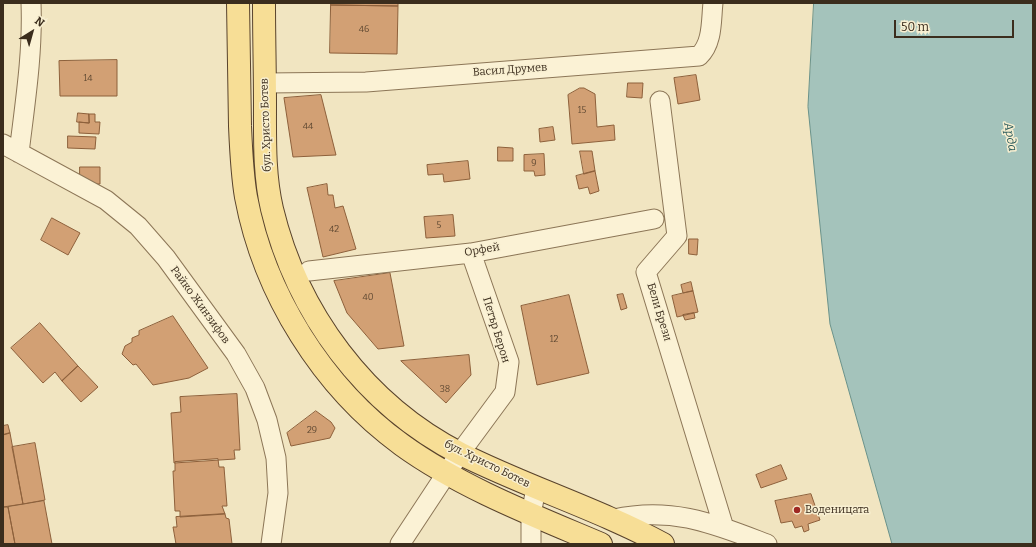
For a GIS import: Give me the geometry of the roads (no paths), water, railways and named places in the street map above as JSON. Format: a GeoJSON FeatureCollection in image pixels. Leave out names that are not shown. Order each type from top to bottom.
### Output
{"type":"FeatureCollection","features":[{"type":"Feature","properties":{"kind":"main road"},"geometry":{"type":"LineString","coordinates":[[238,3],[241,140],[246,196],[254,235],[277,295],[314,356],[361,411],[401,445],[448,474],[532,515],[601,544]]}},
{"type":"Feature","properties":{"kind":"main road","name":"бул. Христо Ботев"},"geometry":{"type":"LineString","coordinates":[[264,3],[265,153],[272,208],[291,271],[320,324],[347,364],[408,422],[460,453],[536,488],[614,519],[663,544]]}},
{"type":"Feature","properties":{"kind":"street"},"geometry":{"type":"LineString","coordinates":[[11,148],[28,77],[32,23],[31,3]]}},
{"type":"Feature","properties":{"kind":"street","name":"Васил Друмев"},"geometry":{"type":"LineString","coordinates":[[265,83],[366,82],[700,56],[706,50],[709,36],[712,3]]}},
{"type":"Feature","properties":{"kind":"street","name":"Бели Брези"},"geometry":{"type":"LineString","coordinates":[[660,101],[677,236],[646,272],[724,528]]}},
{"type":"Feature","properties":{"kind":"street","name":"Райко Жинзифов"},"geometry":{"type":"LineString","coordinates":[[11,148],[106,200],[138,226],[166,258],[236,354],[255,388],[267,420],[276,458],[278,493],[271,544]]}},
{"type":"Feature","properties":{"kind":"street","name":"Орфей"},"geometry":{"type":"LineString","coordinates":[[309,271],[471,253],[654,218]]}},
{"type":"Feature","properties":{"kind":"street","name":"Петър Берон"},"geometry":{"type":"LineString","coordinates":[[400,544],[448,474],[460,453],[505,392],[509,362],[471,253]]}},
{"type":"Feature","properties":{"kind":"street"},"geometry":{"type":"LineString","coordinates":[[531,544],[532,515],[536,488]]}},
{"type":"Feature","properties":{"kind":"street"},"geometry":{"type":"LineString","coordinates":[[614,519],[655,514],[695,518],[768,544]]}},
{"type":"Feature","properties":{"kind":"water","name":"Арда"},"geometry":{"type":"Polygon","coordinates":[[[814,3],[1033,3],[1033,544],[892,544],[830,324],[808,107],[814,3]]]}},
{"type":"Feature","properties":{"kind":"place","name":"Воденицата"},"geometry":{"type":"Point","coordinates":[797,510]}}]}
